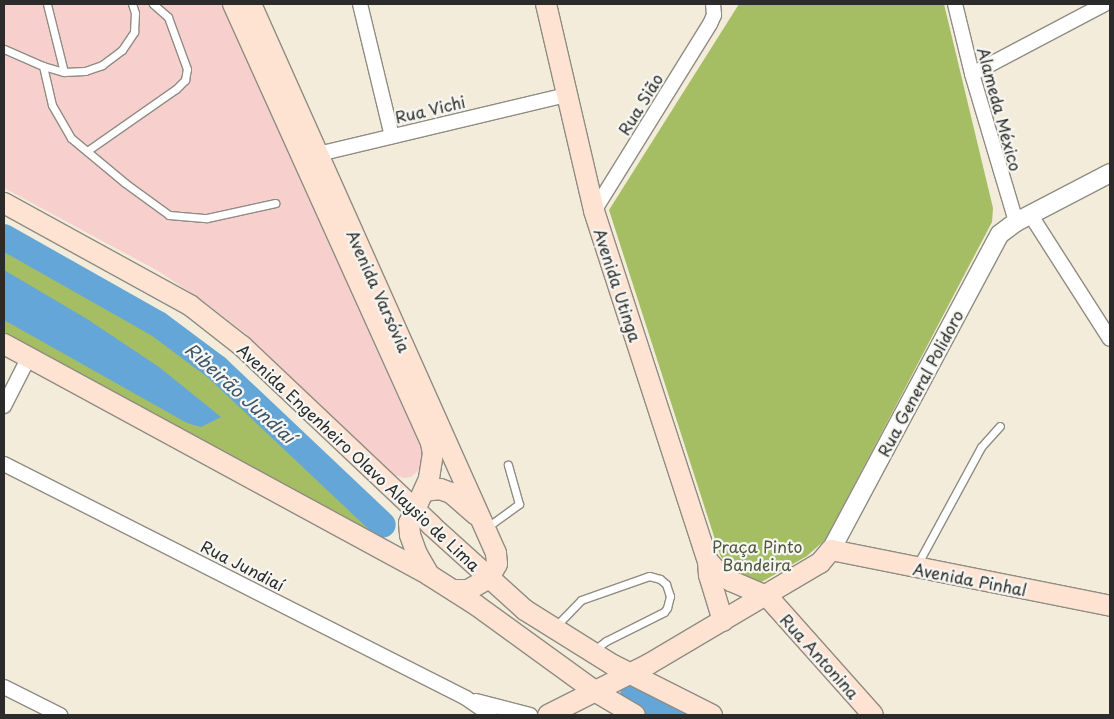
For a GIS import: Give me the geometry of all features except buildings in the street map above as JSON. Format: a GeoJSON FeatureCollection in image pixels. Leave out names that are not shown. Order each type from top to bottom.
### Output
{"type":"FeatureCollection","features":[{"type":"Feature","properties":{"kind":"main road","name":"Avenida Varsóvia"},"geometry":{"type":"LineString","coordinates":[[233,4],[309,156],[484,525],[496,553],[497,564],[489,578]]}},
{"type":"Feature","properties":{"kind":"main road","name":"Avenida Varsóvia"},"geometry":{"type":"LineString","coordinates":[[251,4],[309,156],[431,443],[432,468],[424,491],[414,508]]}},
{"type":"Feature","properties":{"kind":"main road","name":"Avenida Utinga"},"geometry":{"type":"LineString","coordinates":[[546,4],[594,211],[708,561],[709,575],[723,622]]}},
{"type":"Feature","properties":{"kind":"main road","name":"Avenida Engenheiro Olavo Alaysio de Lima"},"geometry":{"type":"LineString","coordinates":[[4,202],[191,306],[242,346],[525,610],[591,652],[712,715]]}},
{"type":"Feature","properties":{"kind":"main road","name":"Avenida Engenheiro Olavo Alaysio de Lima"},"geometry":{"type":"LineString","coordinates":[[4,344],[455,590],[596,692],[635,715]]}},
{"type":"Feature","properties":{"kind":"main road"},"geometry":{"type":"LineString","coordinates":[[424,491],[440,489],[451,493],[465,503],[484,525]]}},
{"type":"Feature","properties":{"kind":"main road"},"geometry":{"type":"LineString","coordinates":[[414,508],[409,523],[410,535],[417,554],[429,575]]}},
{"type":"Feature","properties":{"kind":"main road"},"geometry":{"type":"LineString","coordinates":[[548,715],[632,674],[723,622],[820,563],[831,550]]}},
{"type":"Feature","properties":{"kind":"main road","name":"Avenida Pinhal"},"geometry":{"type":"LineString","coordinates":[[831,550],[1110,606]]}},
{"type":"Feature","properties":{"kind":"main road","name":"Avenida Utinga"},"geometry":{"type":"LineString","coordinates":[[708,561],[717,571],[732,582],[767,596]]}},
{"type":"Feature","properties":{"kind":"main road"},"geometry":{"type":"LineString","coordinates":[[455,590],[468,590],[489,578]]}},
{"type":"Feature","properties":{"kind":"main road","name":"Rua Antonina"},"geometry":{"type":"LineString","coordinates":[[767,596],[873,715]]}},
{"type":"Feature","properties":{"kind":"main road"},"geometry":{"type":"LineString","coordinates":[[596,692],[602,715]]}},
{"type":"Feature","properties":{"kind":"street"},"geometry":{"type":"LineString","coordinates":[[360,4],[392,136]]}},
{"type":"Feature","properties":{"kind":"street","name":"Alameda México"},"geometry":{"type":"LineString","coordinates":[[955,4],[972,74],[1023,218],[1110,339]]}},
{"type":"Feature","properties":{"kind":"street"},"geometry":{"type":"LineString","coordinates":[[972,74],[1105,4]]}},
{"type":"Feature","properties":{"kind":"street","name":"Rua Sião"},"geometry":{"type":"LineString","coordinates":[[594,211],[714,9]]}},
{"type":"Feature","properties":{"kind":"street","name":"Rua Vichi"},"geometry":{"type":"LineString","coordinates":[[309,156],[567,95]]}},
{"type":"Feature","properties":{"kind":"street","name":"Rua General Polidoro"},"geometry":{"type":"LineString","coordinates":[[831,550],[1000,234],[1023,218],[1110,173]]}},
{"type":"Feature","properties":{"kind":"street"},"geometry":{"type":"LineString","coordinates":[[4,406],[29,357]]}},
{"type":"Feature","properties":{"kind":"street","name":"Rua Jundiaí"},"geometry":{"type":"LineString","coordinates":[[4,464],[466,698],[490,715]]}},
{"type":"Feature","properties":{"kind":"street"},"geometry":{"type":"LineString","coordinates":[[4,687],[60,715]]}},
{"type":"Feature","properties":{"kind":"street","name":"Rua Jundiaí"},"geometry":{"type":"LineString","coordinates":[[466,698],[530,715]]}},
{"type":"Feature","properties":{"kind":"lane"},"geometry":{"type":"LineString","coordinates":[[47,4],[64,72]]}},
{"type":"Feature","properties":{"kind":"lane"},"geometry":{"type":"LineString","coordinates":[[4,50],[43,66],[64,72],[85,71],[102,65],[122,50],[134,32],[135,13],[132,4]]}},
{"type":"Feature","properties":{"kind":"lane"},"geometry":{"type":"LineString","coordinates":[[87,151],[176,90],[185,80],[187,69],[168,16],[153,4]]}},
{"type":"Feature","properties":{"kind":"lane"},"geometry":{"type":"LineString","coordinates":[[43,66],[52,105],[71,138],[125,183],[169,214],[207,218],[275,203]]}},
{"type":"Feature","properties":{"kind":"lane"},"geometry":{"type":"LineString","coordinates":[[915,568],[981,447],[1000,426]]}},
{"type":"Feature","properties":{"kind":"lane"},"geometry":{"type":"LineString","coordinates":[[484,525],[519,504],[508,465]]}},
{"type":"Feature","properties":{"kind":"lane"},"geometry":{"type":"LineString","coordinates":[[553,629],[581,600],[649,576],[660,579],[666,584],[670,596],[668,608],[664,612],[606,641],[591,652]]}},
{"type":"Feature","properties":{"kind":"shaded area"},"geometry":{"type":"Polygon","coordinates":[[[4,4],[221,4],[421,448],[422,463],[419,470],[411,477],[404,478],[394,475],[246,334],[206,303],[158,271],[4,188],[4,4]]]}},
{"type":"Feature","properties":{"kind":"green space","name":"Praça Pinto Bandeira"},"geometry":{"type":"Polygon","coordinates":[[[739,4],[944,4],[993,208],[992,222],[826,539],[807,556],[758,584],[726,566],[720,555],[609,210],[739,4]]]}},
{"type":"Feature","properties":{"kind":"green space"},"geometry":{"type":"Polygon","coordinates":[[[4,247],[119,310],[210,369],[374,526],[371,532],[4,332],[4,247]]]}},
{"type":"Feature","properties":{"kind":"water"},"geometry":{"type":"Polygon","coordinates":[[[4,270],[87,319],[159,367],[221,417],[201,427],[187,423],[4,320],[4,270]]]}},
{"type":"Feature","properties":{"kind":"waterway","name":"Ribeirão Jundiaí"},"geometry":{"type":"LineString","coordinates":[[4,237],[158,324],[217,368],[383,525]]}},
{"type":"Feature","properties":{"kind":"waterway","name":"Ribeirão Jundiaí"},"geometry":{"type":"LineString","coordinates":[[633,695],[672,715]]}}]}
